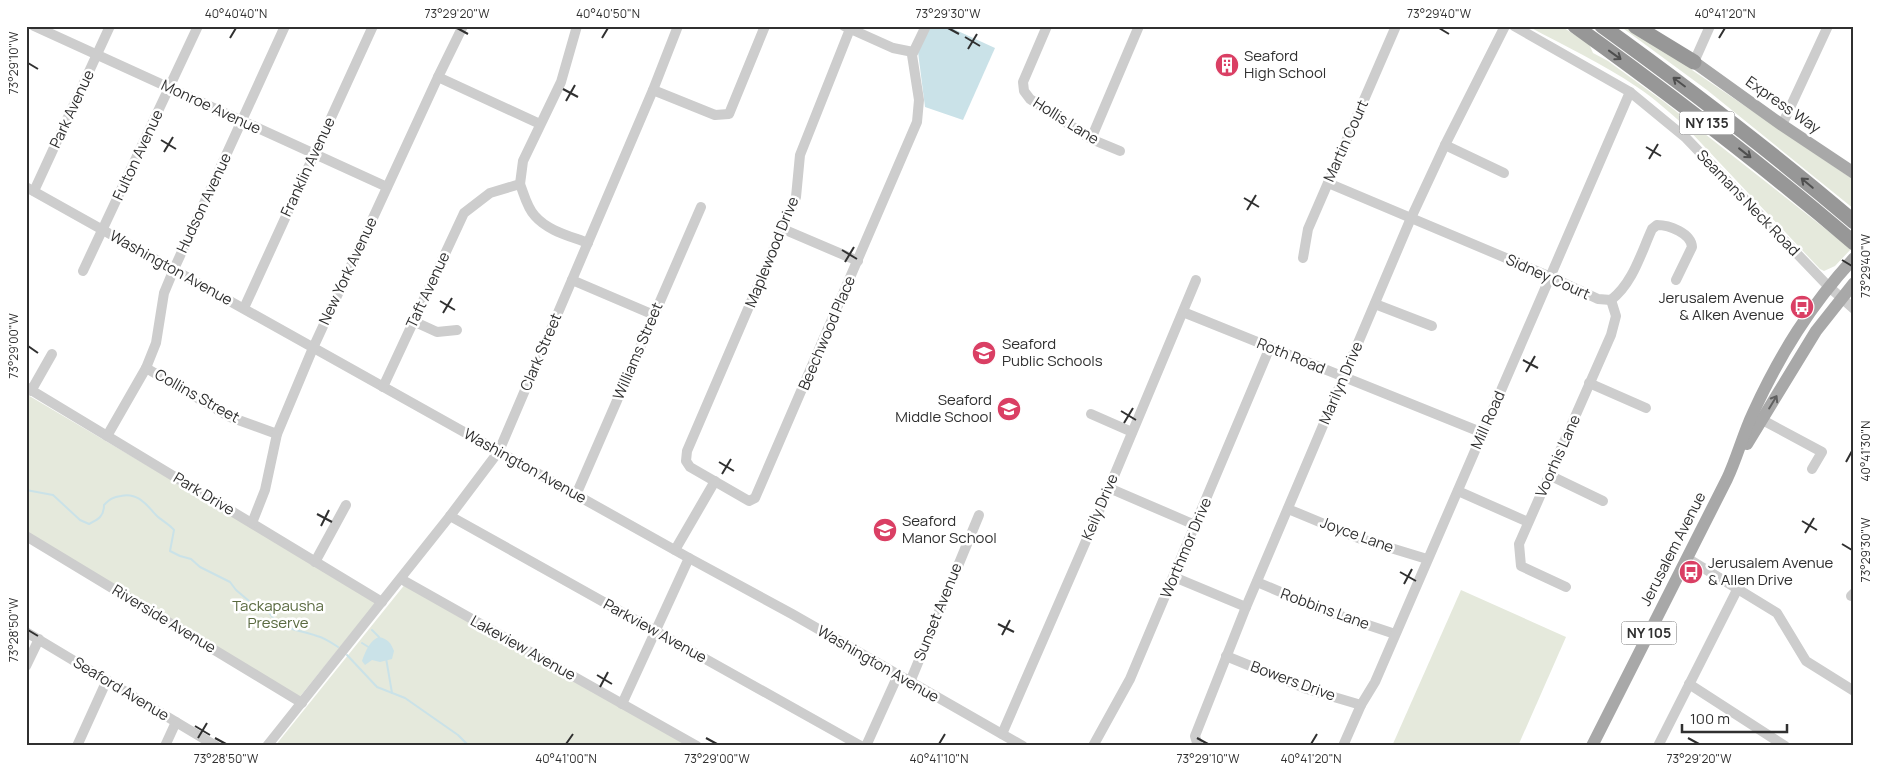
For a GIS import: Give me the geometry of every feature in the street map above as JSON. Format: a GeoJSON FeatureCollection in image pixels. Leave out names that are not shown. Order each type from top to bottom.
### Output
{"type":"FeatureCollection","features":[{"type":"Feature","properties":{"kind":"highway","name":"NY 135"},"geometry":{"type":"LineString","coordinates":[[1575,26],[1707,124],[1854,243]]}},
{"type":"Feature","properties":{"kind":"highway","name":"NY 135"},"geometry":{"type":"LineString","coordinates":[[1602,26],[1740,130],[1849,218]]}},
{"type":"Feature","properties":{"kind":"highway"},"geometry":{"type":"LineString","coordinates":[[1635,26],[1694,62]]}},
{"type":"Feature","properties":{"kind":"main road","name":"Express Way"},"geometry":{"type":"LineString","coordinates":[[1694,62],[1782,125],[1854,173]]}},
{"type":"Feature","properties":{"kind":"main road","name":"Jerusalem Avenue"},"geometry":{"type":"LineString","coordinates":[[1592,746],[1757,417],[1777,363],[1797,329],[1828,286],[1854,258]]}},
{"type":"Feature","properties":{"kind":"main road","name":"Jerusalem Avenue"},"geometry":{"type":"LineString","coordinates":[[1757,417],[1816,331],[1854,283]]}},
{"type":"Feature","properties":{"kind":"street","name":"Monroe Avenue"},"geometry":{"type":"LineString","coordinates":[[34,26],[387,187]]}},
{"type":"Feature","properties":{"kind":"street","name":"Park Avenue"},"geometry":{"type":"LineString","coordinates":[[30,189],[110,26]]}},
{"type":"Feature","properties":{"kind":"street","name":"Fulton Avenue"},"geometry":{"type":"LineString","coordinates":[[83,271],[198,26]]}},
{"type":"Feature","properties":{"kind":"street","name":"Hudson Avenue"},"geometry":{"type":"LineString","coordinates":[[107,436],[146,368],[156,343],[164,294],[174,269],[285,26]]}},
{"type":"Feature","properties":{"kind":"street","name":"Franklin Avenue"},"geometry":{"type":"LineString","coordinates":[[244,308],[373,26]]}},
{"type":"Feature","properties":{"kind":"street","name":"New York Avenue"},"geometry":{"type":"LineString","coordinates":[[252,523],[265,490],[277,434],[313,348],[462,26]]}},
{"type":"Feature","properties":{"kind":"street"},"geometry":{"type":"LineString","coordinates":[[577,26],[561,82],[523,161],[520,184],[526,202],[534,216],[554,230],[588,243]]}},
{"type":"Feature","properties":{"kind":"street","name":"Clark Street"},"geometry":{"type":"LineString","coordinates":[[268,746],[499,452],[653,90],[678,26]]}},
{"type":"Feature","properties":{"kind":"street"},"geometry":{"type":"LineString","coordinates":[[653,90],[715,115],[729,114],[765,26]]}},
{"type":"Feature","properties":{"kind":"street"},"geometry":{"type":"LineString","coordinates":[[847,28],[893,48],[913,52],[926,26]]}},
{"type":"Feature","properties":{"kind":"street","name":"Hollis Lane"},"geometry":{"type":"LineString","coordinates":[[1047,26],[1023,82],[1024,91],[1030,99],[1091,138],[1120,151]]}},
{"type":"Feature","properties":{"kind":"street"},"geometry":{"type":"LineString","coordinates":[[1091,138],[1139,26]]}},
{"type":"Feature","properties":{"kind":"street","name":"Martin Court"},"geometry":{"type":"LineString","coordinates":[[1302,258],[1308,229],[1396,26]]}},
{"type":"Feature","properties":{"kind":"street","name":"Marilyn Drive"},"geometry":{"type":"LineString","coordinates":[[1198,746],[1194,736],[1226,656],[1411,218],[1444,145],[1505,26]]}},
{"type":"Feature","properties":{"kind":"street","name":"Seamans Neck Road"},"geometry":{"type":"LineString","coordinates":[[1514,26],[1630,92],[1686,138],[1828,286],[1854,308]]}},
{"type":"Feature","properties":{"kind":"street"},"geometry":{"type":"LineString","coordinates":[[1694,62],[1710,26]]}},
{"type":"Feature","properties":{"kind":"street"},"geometry":{"type":"LineString","coordinates":[[1782,125],[1828,26]]}},
{"type":"Feature","properties":{"kind":"street","name":"Maplewood Drive"},"geometry":{"type":"LineString","coordinates":[[715,481],[694,469],[686,461],[687,451],[796,197],[800,155],[847,28]]}},
{"type":"Feature","properties":{"kind":"street","name":"Beechwood Place"},"geometry":{"type":"LineString","coordinates":[[715,481],[749,500],[755,498],[918,122],[919,100],[913,52]]}},
{"type":"Feature","properties":{"kind":"street"},"geometry":{"type":"LineString","coordinates":[[438,76],[540,124]]}},
{"type":"Feature","properties":{"kind":"street","name":"Mill Road"},"geometry":{"type":"LineString","coordinates":[[1342,746],[1361,705],[1375,682],[1630,92]]}},
{"type":"Feature","properties":{"kind":"street"},"geometry":{"type":"LineString","coordinates":[[1444,145],[1504,173]]}},
{"type":"Feature","properties":{"kind":"street","name":"Sidney Court"},"geometry":{"type":"LineString","coordinates":[[1328,183],[1551,277],[1598,299],[1611,300],[1619,293],[1628,281],[1652,229],[1657,225],[1664,225],[1688,236],[1691,241],[1692,247],[1676,280]]}},
{"type":"Feature","properties":{"kind":"street","name":"Taft Avenue"},"geometry":{"type":"LineString","coordinates":[[383,387],[464,213],[490,193],[520,184]]}},
{"type":"Feature","properties":{"kind":"street","name":"Washington Avenue"},"geometry":{"type":"LineString","coordinates":[[30,189],[792,614],[1023,746]]}},
{"type":"Feature","properties":{"kind":"street","name":"Williams Street"},"geometry":{"type":"LineString","coordinates":[[576,495],[701,207]]}},
{"type":"Feature","properties":{"kind":"street"},"geometry":{"type":"LineString","coordinates":[[783,229],[858,261]]}},
{"type":"Feature","properties":{"kind":"street"},"geometry":{"type":"LineString","coordinates":[[572,280],[654,315]]}},
{"type":"Feature","properties":{"kind":"street","name":"Keily Drive"},"geometry":{"type":"LineString","coordinates":[[1002,734],[1109,488],[1196,280]]}},
{"type":"Feature","properties":{"kind":"street","name":"Voorhis Lane"},"geometry":{"type":"LineString","coordinates":[[1566,587],[1521,566],[1519,544],[1611,335],[1616,316],[1611,300]]}},
{"type":"Feature","properties":{"kind":"street"},"geometry":{"type":"LineString","coordinates":[[1375,304],[1432,326]]}},
{"type":"Feature","properties":{"kind":"street","name":"Roth Road"},"geometry":{"type":"LineString","coordinates":[[1183,312],[1482,433]]}},
{"type":"Feature","properties":{"kind":"street"},"geometry":{"type":"LineString","coordinates":[[413,321],[437,332],[457,330]]}},
{"type":"Feature","properties":{"kind":"street","name":"Worthmor Drive"},"geometry":{"type":"LineString","coordinates":[[1094,746],[1130,679],[1270,347]]}},
{"type":"Feature","properties":{"kind":"street"},"geometry":{"type":"LineString","coordinates":[[29,389],[52,354]]}},
{"type":"Feature","properties":{"kind":"street","name":"Collins Street"},"geometry":{"type":"LineString","coordinates":[[146,368],[230,417],[277,434]]}},
{"type":"Feature","properties":{"kind":"street"},"geometry":{"type":"LineString","coordinates":[[1589,383],[1646,408]]}},
{"type":"Feature","properties":{"kind":"street","name":"Park Drive"},"geometry":{"type":"LineString","coordinates":[[29,389],[382,602]]}},
{"type":"Feature","properties":{"kind":"street"},"geometry":{"type":"LineString","coordinates":[[1091,414],[1132,432]]}},
{"type":"Feature","properties":{"kind":"street"},"geometry":{"type":"LineString","coordinates":[[1757,417],[1822,452],[1812,469]]}},
{"type":"Feature","properties":{"kind":"street"},"geometry":{"type":"LineString","coordinates":[[1549,476],[1603,501]]}},
{"type":"Feature","properties":{"kind":"street"},"geometry":{"type":"LineString","coordinates":[[675,550],[715,481]]}},
{"type":"Feature","properties":{"kind":"street"},"geometry":{"type":"LineString","coordinates":[[1109,488],[1196,525]]}},
{"type":"Feature","properties":{"kind":"street"},"geometry":{"type":"LineString","coordinates":[[1458,491],[1528,522]]}},
{"type":"Feature","properties":{"kind":"street"},"geometry":{"type":"LineString","coordinates":[[315,562],[346,505]]}},
{"type":"Feature","properties":{"kind":"street","name":"Joyce Lane"},"geometry":{"type":"LineString","coordinates":[[1288,509],[1358,538],[1427,559]]}},
{"type":"Feature","properties":{"kind":"street","name":"Sunset Avenue"},"geometry":{"type":"LineString","coordinates":[[910,682],[978,515]]}},
{"type":"Feature","properties":{"kind":"street","name":"Parkview Avenue"},"geometry":{"type":"LineString","coordinates":[[450,516],[861,746]]}},
{"type":"Feature","properties":{"kind":"street","name":"Riverside Avenue"},"geometry":{"type":"LineString","coordinates":[[26,536],[302,703]]}},
{"type":"Feature","properties":{"kind":"street"},"geometry":{"type":"LineString","coordinates":[[622,704],[689,558]]}},
{"type":"Feature","properties":{"kind":"street"},"geometry":{"type":"LineString","coordinates":[[1687,558],[1776,613],[1806,662],[1854,691]]}},
{"type":"Feature","properties":{"kind":"street"},"geometry":{"type":"LineString","coordinates":[[1174,576],[1246,607]]}},
{"type":"Feature","properties":{"kind":"street","name":"Lakeview Avenue"},"geometry":{"type":"LineString","coordinates":[[401,579],[697,746]]}},
{"type":"Feature","properties":{"kind":"street","name":"Robbins Lane"},"geometry":{"type":"LineString","coordinates":[[1257,582],[1323,610],[1395,634]]}},
{"type":"Feature","properties":{"kind":"street"},"geometry":{"type":"LineString","coordinates":[[1658,746],[1738,588]]}},
{"type":"Feature","properties":{"kind":"street","name":"Seaford Avenue"},"geometry":{"type":"LineString","coordinates":[[26,632],[216,746]]}},
{"type":"Feature","properties":{"kind":"street"},"geometry":{"type":"LineString","coordinates":[[26,666],[39,639]]}},
{"type":"Feature","properties":{"kind":"street","name":"Bowers Drive"},"geometry":{"type":"LineString","coordinates":[[1226,656],[1308,689],[1361,705]]}},
{"type":"Feature","properties":{"kind":"street"},"geometry":{"type":"LineString","coordinates":[[866,746],[898,675]]}},
{"type":"Feature","properties":{"kind":"street"},"geometry":{"type":"LineString","coordinates":[[77,746],[107,680]]}},
{"type":"Feature","properties":{"kind":"street"},"geometry":{"type":"LineString","coordinates":[[1689,684],[1785,746]]}},
{"type":"Feature","properties":{"kind":"street"},"geometry":{"type":"LineString","coordinates":[[165,746],[176,722]]}},
{"type":"Feature","properties":{"kind":"green space"},"geometry":{"type":"Polygon","coordinates":[[[1528,26],[1561,26],[1589,44],[1593,53],[1608,61],[1663,101],[1851,249],[1835,266],[1824,271],[1820,269],[1685,126],[1661,105],[1624,78],[1528,26]]]}},
{"type":"Feature","properties":{"kind":"green space"},"geometry":{"type":"Polygon","coordinates":[[[1620,26],[1630,26],[1689,63],[1692,70],[1854,180],[1854,209],[1707,90],[1620,26]]]}},
{"type":"Feature","properties":{"kind":"green space","name":"Tackapausha Preserve"},"geometry":{"type":"Polygon","coordinates":[[[26,394],[377,601],[298,699],[26,534],[26,394]]]}},
{"type":"Feature","properties":{"kind":"green space","name":"Tackapausha Preserve"},"geometry":{"type":"Polygon","coordinates":[[[406,583],[689,746],[275,746],[406,583]]]}},
{"type":"Feature","properties":{"kind":"green space"},"geometry":{"type":"Polygon","coordinates":[[[1461,590],[1566,637],[1518,746],[1392,746],[1461,590]]]}},
{"type":"Feature","properties":{"kind":"water"},"geometry":{"type":"Polygon","coordinates":[[[931,26],[947,26],[995,48],[963,120],[925,107],[918,52],[931,26]]]}},
{"type":"Feature","properties":{"kind":"water"},"geometry":{"type":"Polygon","coordinates":[[[379,637],[387,640],[392,646],[394,651],[392,659],[380,662],[372,660],[365,665],[362,661],[366,650],[379,637]]]}},
{"type":"Feature","properties":{"kind":"waterway"},"geometry":{"type":"LineString","coordinates":[[26,490],[53,495],[80,520],[89,524],[100,517],[104,505],[112,499],[127,495],[136,497],[174,530],[170,551],[191,559],[200,567],[230,582],[236,590],[255,606],[267,609],[277,622],[283,626],[320,637],[338,647]]}},
{"type":"Feature","properties":{"kind":"waterway"},"geometry":{"type":"LineString","coordinates":[[372,630],[379,637]]}},
{"type":"Feature","properties":{"kind":"waterway"},"geometry":{"type":"LineString","coordinates":[[362,643],[370,648]]}},
{"type":"Feature","properties":{"kind":"waterway"},"geometry":{"type":"LineString","coordinates":[[347,655],[377,687],[405,698],[458,735],[469,746]]}},
{"type":"Feature","properties":{"kind":"waterway"},"geometry":{"type":"LineString","coordinates":[[386,658],[392,693]]}},
{"type":"Feature","properties":{"kind":"place","name":"Seaford High School"},"geometry":{"type":"Point","coordinates":[1227,65]}},
{"type":"Feature","properties":{"kind":"place","name":"Jerusalem Avenue & Alken Avenue"},"geometry":{"type":"Point","coordinates":[1802,307]}},
{"type":"Feature","properties":{"kind":"place","name":"Seaford Public Schools"},"geometry":{"type":"Point","coordinates":[984,353]}},
{"type":"Feature","properties":{"kind":"place","name":"Seaford Middle School"},"geometry":{"type":"Point","coordinates":[1009,409]}},
{"type":"Feature","properties":{"kind":"place","name":"Seaford Manor School"},"geometry":{"type":"Point","coordinates":[885,530]}},
{"type":"Feature","properties":{"kind":"place","name":"Jerusalem Avenue & Allen Drive"},"geometry":{"type":"Point","coordinates":[1691,572]}}]}
